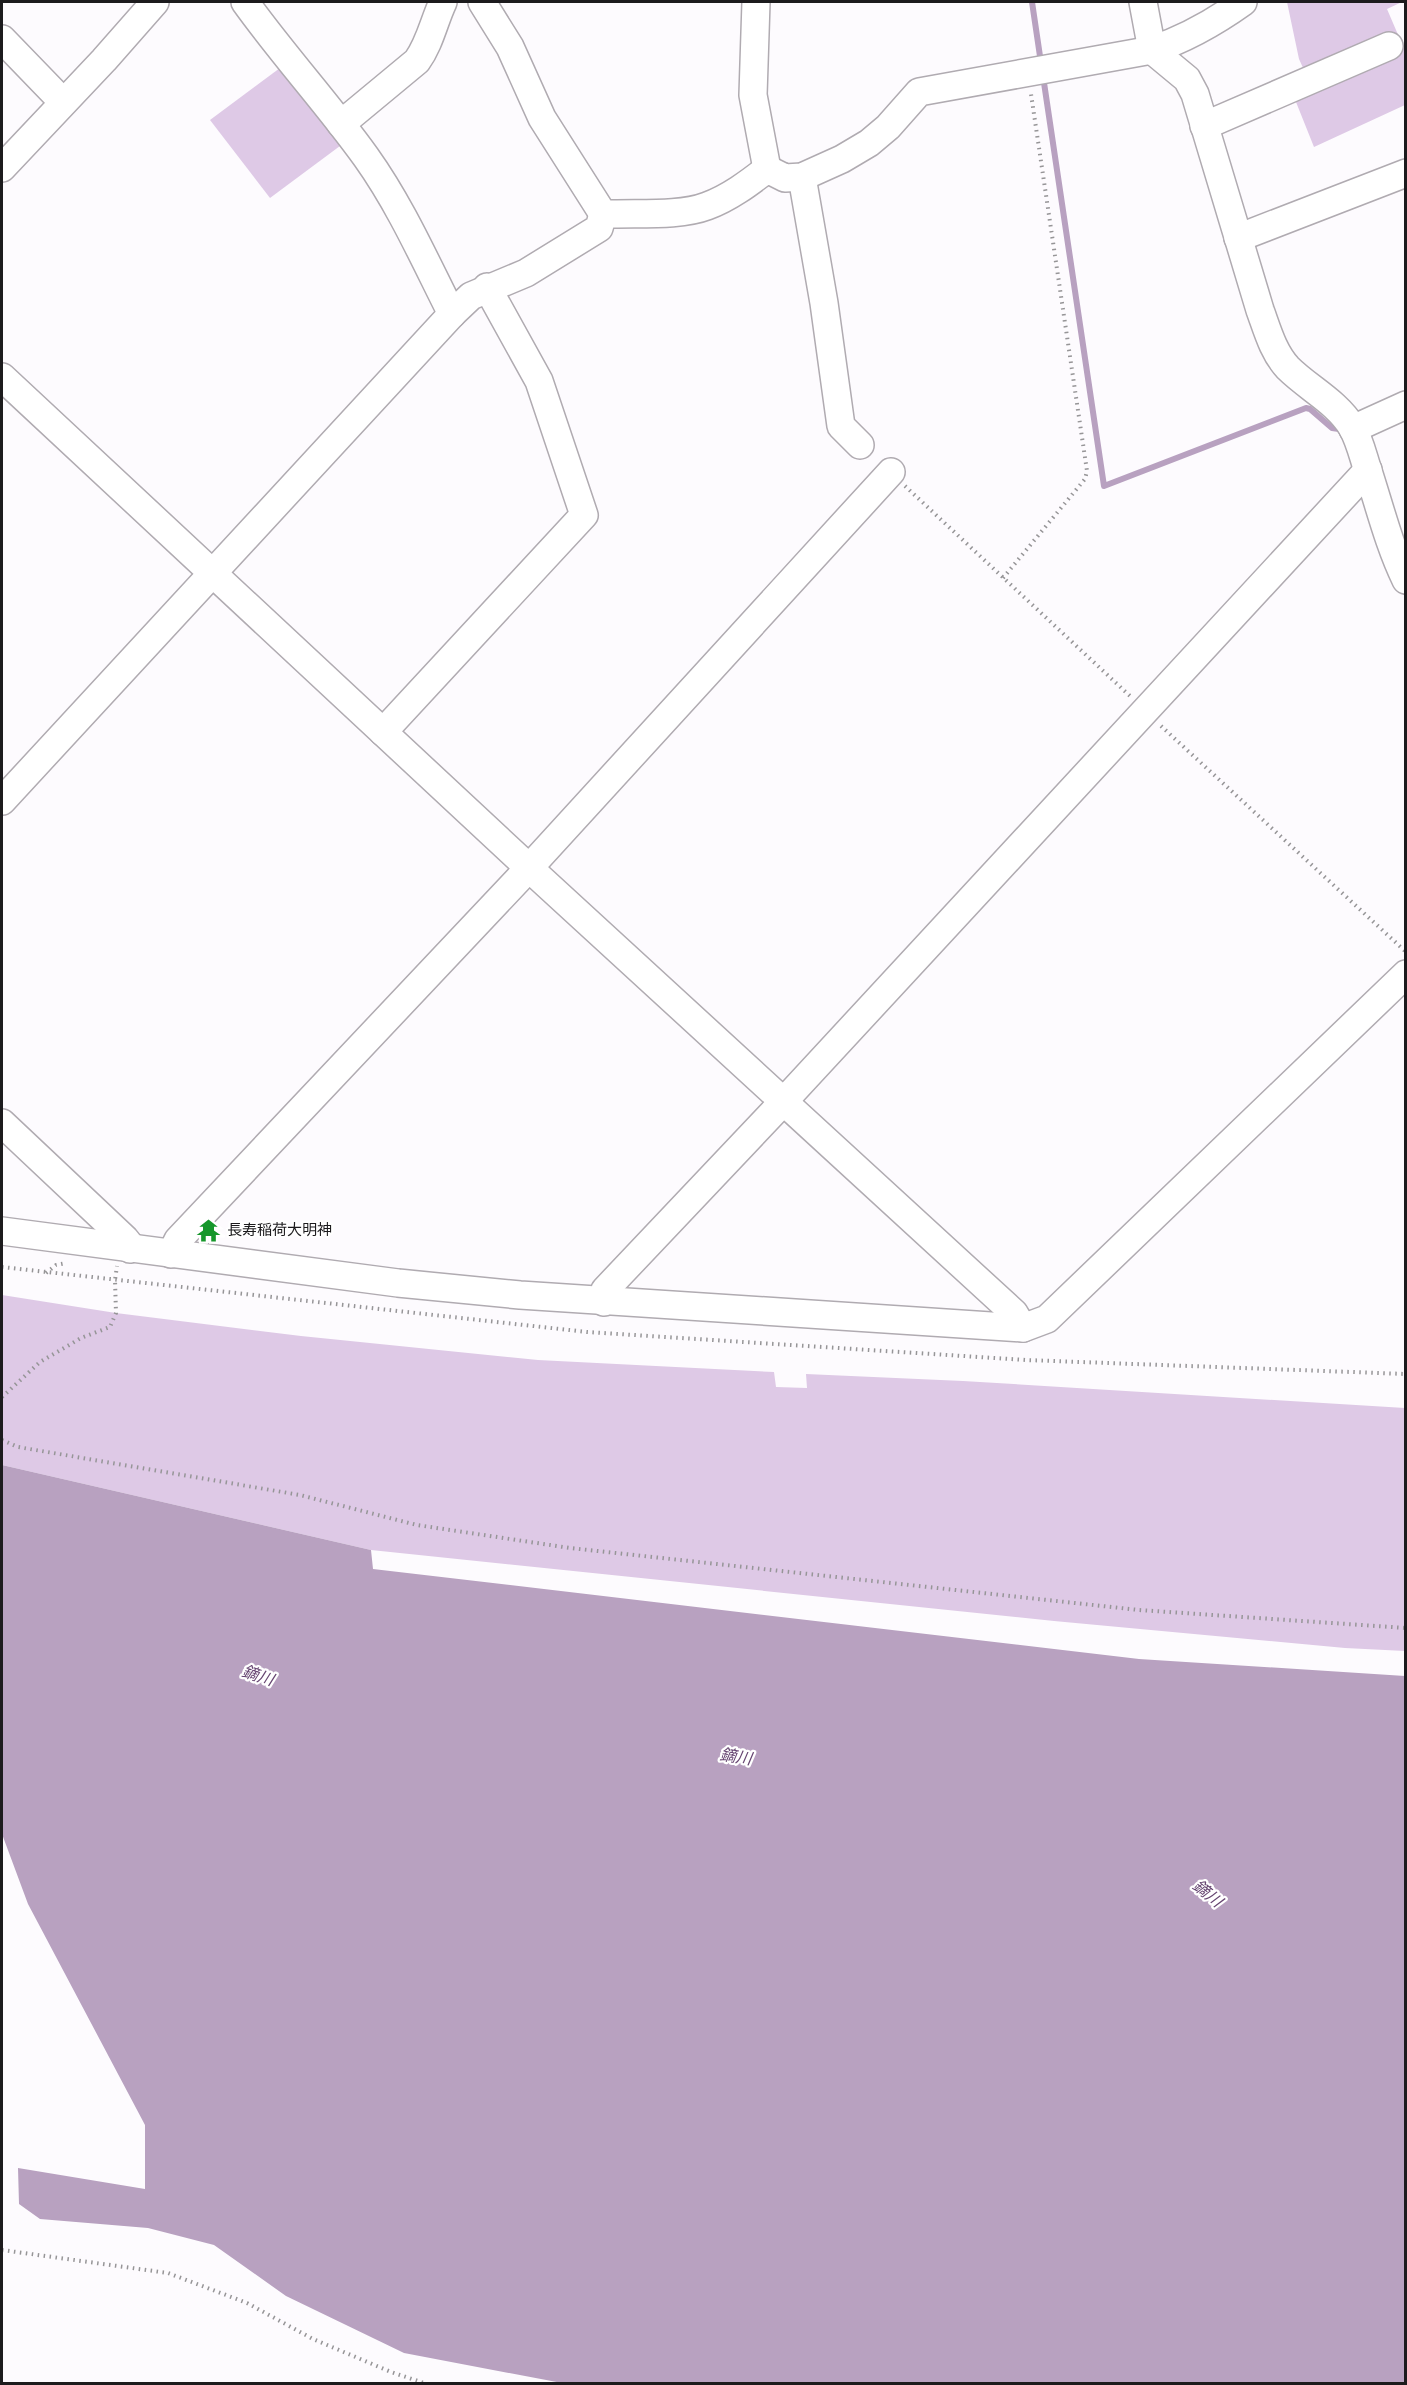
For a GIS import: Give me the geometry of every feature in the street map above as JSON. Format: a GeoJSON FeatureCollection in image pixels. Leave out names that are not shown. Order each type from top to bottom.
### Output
{"type":"FeatureCollection","features":[{"type":"Feature","properties":{"kind":"street"},"geometry":{"type":"LineString","coordinates":[[2,168],[104,60],[155,2]]}},
{"type":"Feature","properties":{"kind":"street"},"geometry":{"type":"LineString","coordinates":[[245,2],[366,157],[398,206],[452,314]]}},
{"type":"Feature","properties":{"kind":"street"},"geometry":{"type":"LineString","coordinates":[[340,124],[417,61],[426,48],[434,21],[443,2]]}},
{"type":"Feature","properties":{"kind":"street"},"geometry":{"type":"LineString","coordinates":[[2,801],[452,314],[471,296],[526,273],[599,228],[603,214],[542,118],[510,47],[482,2]]}},
{"type":"Feature","properties":{"kind":"street"},"geometry":{"type":"LineString","coordinates":[[756,2],[753,95],[767,169]]}},
{"type":"Feature","properties":{"kind":"street"},"geometry":{"type":"LineString","coordinates":[[1143,2],[1152,50],[1187,79],[1195,94],[1260,310],[1280,357],[1287,367],[1342,414],[1353,429],[1359,440],[1387,537],[1406,580]]}},
{"type":"Feature","properties":{"kind":"street"},"geometry":{"type":"LineString","coordinates":[[767,169],[785,178],[802,177],[842,159],[869,143],[888,127],[920,92],[1152,50],[1169,45],[1220,18],[1243,2]]}},
{"type":"Feature","properties":{"kind":"street"},"geometry":{"type":"LineString","coordinates":[[2,39],[63,102]]}},
{"type":"Feature","properties":{"kind":"street"},"geometry":{"type":"LineString","coordinates":[[1204,126],[1389,46]]}},
{"type":"Feature","properties":{"kind":"street"},"geometry":{"type":"LineString","coordinates":[[603,214],[687,210],[707,206],[739,189],[767,169]]}},
{"type":"Feature","properties":{"kind":"street"},"geometry":{"type":"LineString","coordinates":[[1238,238],[1406,173]]}},
{"type":"Feature","properties":{"kind":"street"},"geometry":{"type":"LineString","coordinates":[[802,177],[824,303],[841,426],[860,446]]}},
{"type":"Feature","properties":{"kind":"street"},"geometry":{"type":"LineString","coordinates":[[383,732],[584,515],[538,381],[488,287]]}},
{"type":"Feature","properties":{"kind":"street"},"geometry":{"type":"LineString","coordinates":[[2,377],[212,574],[1014,1313],[1023,1328]]}},
{"type":"Feature","properties":{"kind":"street"},"geometry":{"type":"LineString","coordinates":[[1353,429],[1406,405]]}},
{"type":"Feature","properties":{"kind":"street"},"geometry":{"type":"LineString","coordinates":[[604,1302],[605,1290],[784,1101],[1368,470]]}},
{"type":"Feature","properties":{"kind":"street"},"geometry":{"type":"LineString","coordinates":[[171,1254],[178,1240],[529,867],[891,472]]}},
{"type":"Feature","properties":{"kind":"street"},"geometry":{"type":"LineString","coordinates":[[2,1231],[398,1283],[604,1302],[1023,1328],[1047,1319],[1406,974]]}},
{"type":"Feature","properties":{"kind":"street"},"geometry":{"type":"LineString","coordinates":[[2,1123],[125,1239],[130,1249]]}},
{"type":"Feature","properties":{"kind":"path"},"geometry":{"type":"LineString","coordinates":[[1003,578],[1084,479],[1087,471],[1028,72]]}},
{"type":"Feature","properties":{"kind":"path"},"geometry":{"type":"LineString","coordinates":[[2,1267],[586,1332],[1026,1360],[1406,1374]]}},
{"type":"Feature","properties":{"kind":"path"},"geometry":{"type":"LineString","coordinates":[[2,1397],[40,1362],[81,1338],[110,1327],[116,1313],[115,1280]]}},
{"type":"Feature","properties":{"kind":"path"},"geometry":{"type":"LineString","coordinates":[[2,1440],[18,1447],[300,1495],[417,1525],[570,1548],[1139,1610],[1406,1628]]}},
{"type":"Feature","properties":{"kind":"path"},"geometry":{"type":"LineString","coordinates":[[2,2250],[168,2273],[247,2303],[332,2347],[391,2372],[427,2384]]}},
{"type":"Feature","properties":{"kind":"shaded area"},"geometry":{"type":"Polygon","coordinates":[[[1287,2],[1402,2],[1387,9],[1405,51],[1405,105],[1314,147],[1296,102],[1314,92],[1299,59],[1287,2]]]}},
{"type":"Feature","properties":{"kind":"shaded area"},"geometry":{"type":"Polygon","coordinates":[[[284,65],[344,143],[270,198],[210,120],[284,65]]]}},
{"type":"Feature","properties":{"kind":"shaded area"},"geometry":{"type":"Polygon","coordinates":[[[2,1295],[116,1313],[301,1336],[538,1360],[774,1372],[776,1387],[807,1388],[806,1374],[963,1381],[1405,1408],[1405,1651],[1345,1648],[1054,1621],[371,1550],[2,1465],[2,1295]]]}},
{"type":"Feature","properties":{"kind":"water","name":"鏑川"},"geometry":{"type":"Polygon","coordinates":[[[2,1465],[371,1550],[373,1569],[1139,1659],[1405,1676],[1405,2383],[562,2383],[404,2353],[286,2296],[214,2245],[148,2228],[40,2219],[19,2204],[18,2168],[145,2189],[145,2125],[28,1904],[2,1834],[2,1465]]]}},
{"type":"Feature","properties":{"kind":"waterway"},"geometry":{"type":"LineString","coordinates":[[1032,2],[1041,63]]}},
{"type":"Feature","properties":{"kind":"waterway"},"geometry":{"type":"LineString","coordinates":[[1043,76],[1104,486],[1306,408],[1332,428],[1339,429]]}},
{"type":"Feature","properties":{"kind":"place","name":"長寿稲荷大明神"},"geometry":{"type":"Point","coordinates":[209,1230]}}]}
